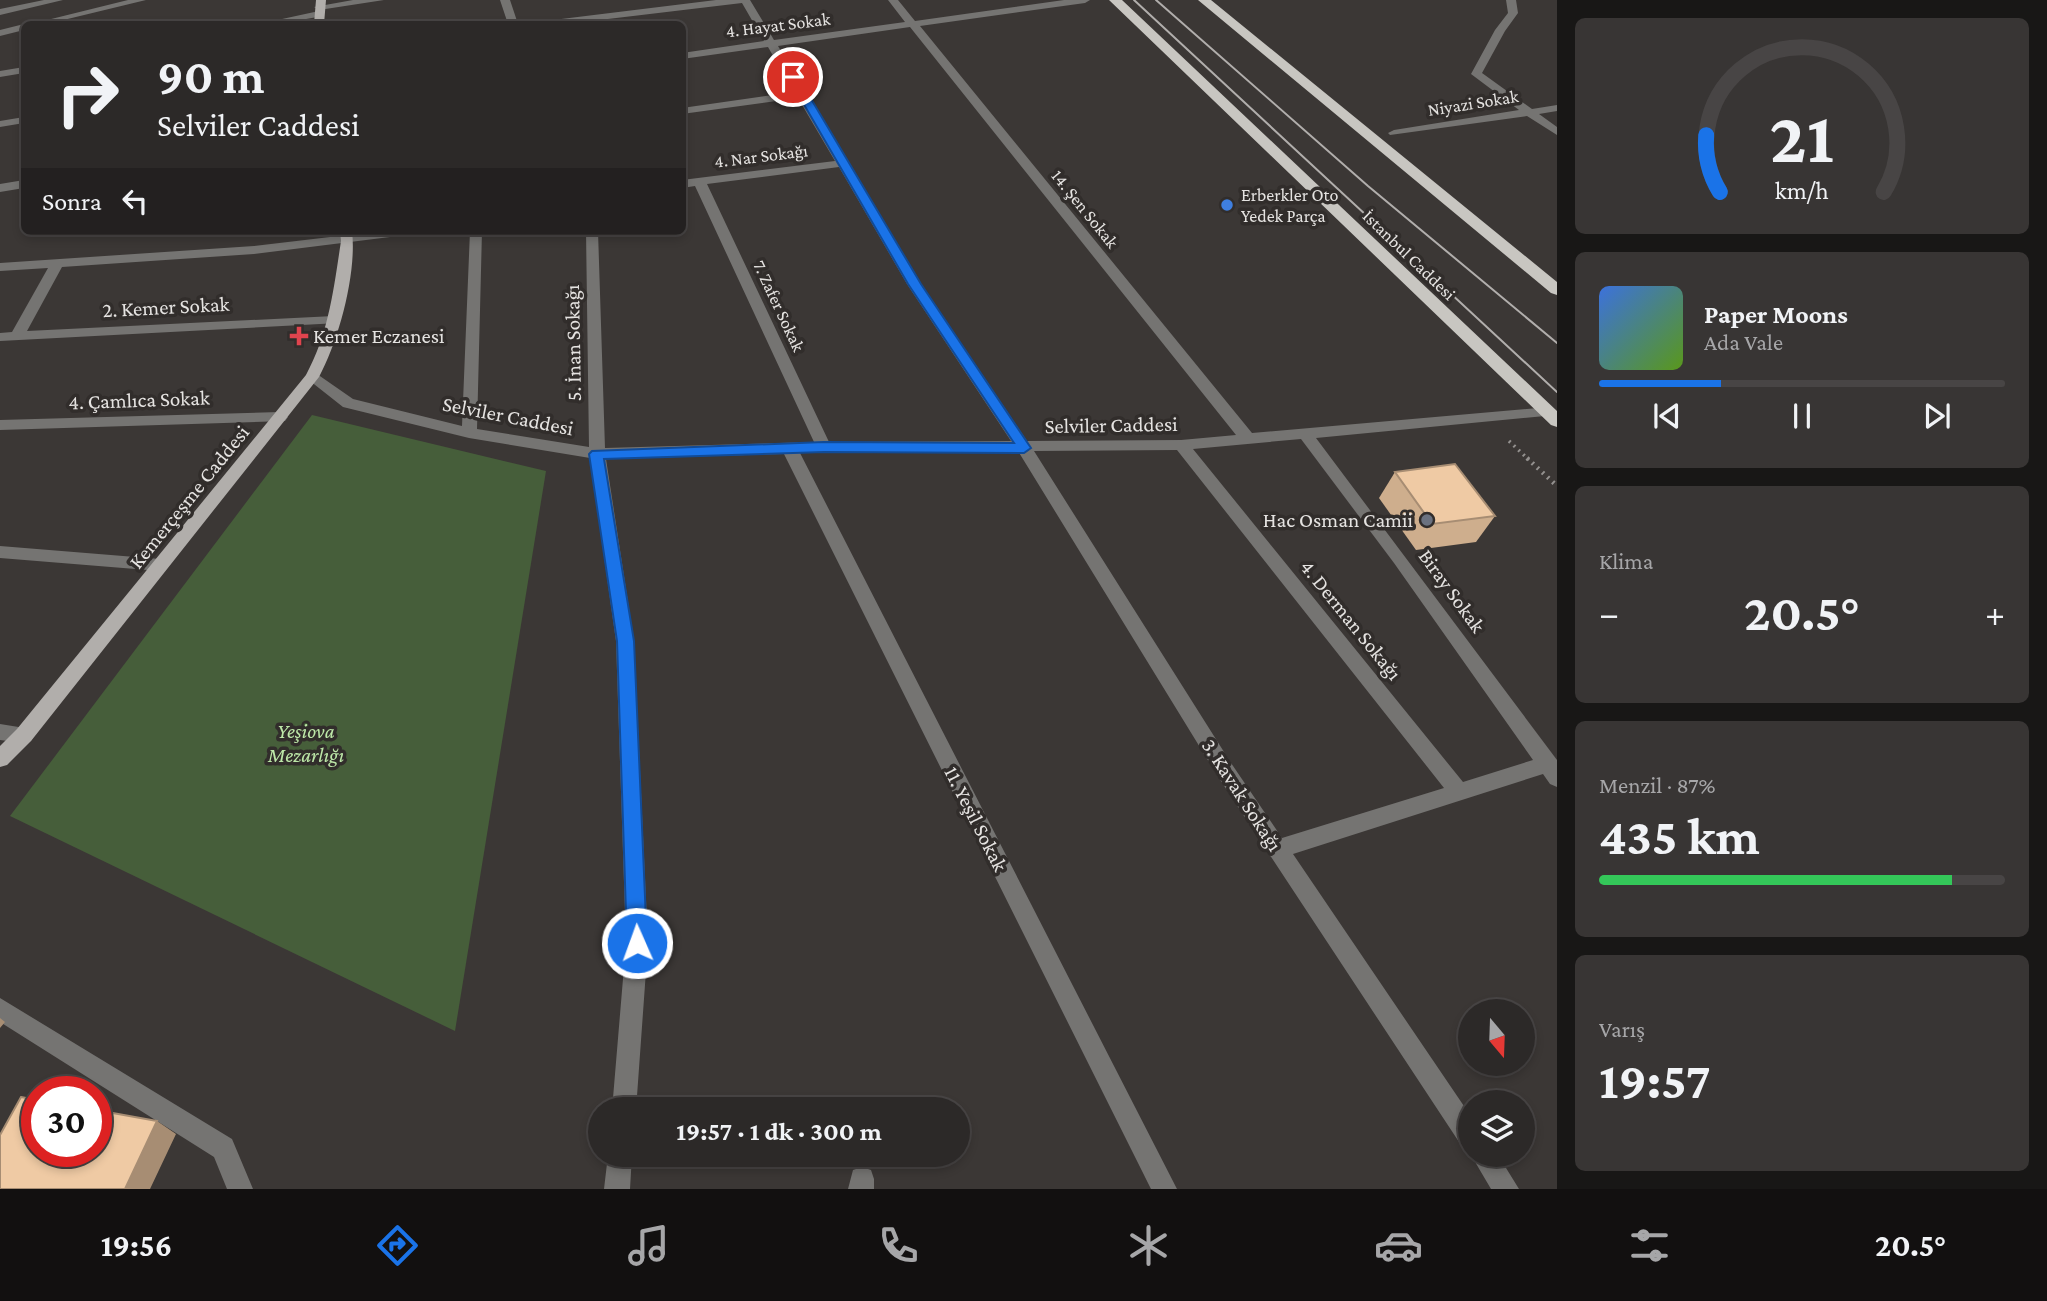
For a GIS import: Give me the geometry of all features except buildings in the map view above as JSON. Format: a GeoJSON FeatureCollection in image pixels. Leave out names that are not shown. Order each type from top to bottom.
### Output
{"type":"FeatureCollection","features":[{"type":"Feature","properties":{"kind":"highway","name":"İstanbul Caddesi"},"geometry":{"type":"LineString","coordinates":[[1115,0],[1551,416]]}},
{"type":"Feature","properties":{"kind":"highway"},"geometry":{"type":"LineString","coordinates":[[1204,0],[1557,290]]}},
{"type":"Feature","properties":{"kind":"main road","name":"Kemerçeşme Caddesi"},"geometry":{"type":"LineString","coordinates":[[0,760],[24,735],[312,377],[325,356],[334,320],[346,236]]}},
{"type":"Feature","properties":{"kind":"street"},"geometry":{"type":"LineString","coordinates":[[0,12],[58,0]]}},
{"type":"Feature","properties":{"kind":"street"},"geometry":{"type":"LineString","coordinates":[[49,21],[141,0]]}},
{"type":"Feature","properties":{"kind":"street"},"geometry":{"type":"LineString","coordinates":[[277,21],[379,0]]}},
{"type":"Feature","properties":{"kind":"street"},"geometry":{"type":"LineString","coordinates":[[505,0],[512,21]]}},
{"type":"Feature","properties":{"kind":"street"},"geometry":{"type":"LineString","coordinates":[[570,21],[742,0]]}},
{"type":"Feature","properties":{"kind":"street","name":"3. Kavak Sokağı"},"geometry":{"type":"LineString","coordinates":[[742,0],[803,94],[914,284],[1024,448],[1224,769],[1458,1118]]}},
{"type":"Feature","properties":{"kind":"street","name":"14. Şen Sokak"},"geometry":{"type":"LineString","coordinates":[[893,0],[1249,440]]}},
{"type":"Feature","properties":{"kind":"street","name":"4. Hayat Sokak"},"geometry":{"type":"LineString","coordinates":[[686,55],[1085,0]]}},
{"type":"Feature","properties":{"kind":"street"},"geometry":{"type":"LineString","coordinates":[[1511,0],[1513,13],[1500,30],[1476,74],[1557,132]]}},
{"type":"Feature","properties":{"kind":"street"},"geometry":{"type":"LineString","coordinates":[[0,33],[21,28]]}},
{"type":"Feature","properties":{"kind":"street"},"geometry":{"type":"LineString","coordinates":[[0,74],[21,70]]}},
{"type":"Feature","properties":{"kind":"street"},"geometry":{"type":"LineString","coordinates":[[686,110],[803,94]]}},
{"type":"Feature","properties":{"kind":"street","name":"Niyazi Sokak"},"geometry":{"type":"LineString","coordinates":[[1394,133],[1557,108]]}},
{"type":"Feature","properties":{"kind":"street"},"geometry":{"type":"LineString","coordinates":[[0,124],[21,120]]}},
{"type":"Feature","properties":{"kind":"street","name":"4. Nar Sokağı"},"geometry":{"type":"LineString","coordinates":[[686,183],[844,163]]}},
{"type":"Feature","properties":{"kind":"street","name":"7. Zafer Sokak"},"geometry":{"type":"LineString","coordinates":[[699,181],[824,447]]}},
{"type":"Feature","properties":{"kind":"street"},"geometry":{"type":"LineString","coordinates":[[0,188],[21,184]]}},
{"type":"Feature","properties":{"kind":"street"},"geometry":{"type":"LineString","coordinates":[[470,433],[476,235]]}},
{"type":"Feature","properties":{"kind":"street","name":"5. İnan Sokağı"},"geometry":{"type":"LineString","coordinates":[[592,235],[597,454],[625,641],[637,943],[625,1097]]}},
{"type":"Feature","properties":{"kind":"street"},"geometry":{"type":"LineString","coordinates":[[0,267],[346,236]]}},
{"type":"Feature","properties":{"kind":"street"},"geometry":{"type":"LineString","coordinates":[[17,336],[57,264]]}},
{"type":"Feature","properties":{"kind":"street","name":"2. Kemer Sokak"},"geometry":{"type":"LineString","coordinates":[[0,337],[334,320]]}},
{"type":"Feature","properties":{"kind":"street","name":"Selviler Caddesi"},"geometry":{"type":"LineString","coordinates":[[312,377],[348,403],[470,433],[597,454],[824,447],[1024,448],[1181,445],[1483,417],[1551,416]]}},
{"type":"Feature","properties":{"kind":"street","name":"4. Çamlıca Sokak"},"geometry":{"type":"LineString","coordinates":[[0,425],[280,417]]}},
{"type":"Feature","properties":{"kind":"street","name":"Biray Sokak"},"geometry":{"type":"LineString","coordinates":[[1306,435],[1553,771]]}},
{"type":"Feature","properties":{"kind":"street","name":"4. Derman Sokağı"},"geometry":{"type":"LineString","coordinates":[[1181,445],[1459,792]]}},
{"type":"Feature","properties":{"kind":"street","name":"11. Yeşil Sokak"},"geometry":{"type":"LineString","coordinates":[[790,449],[1164,1189]]}},
{"type":"Feature","properties":{"kind":"street"},"geometry":{"type":"LineString","coordinates":[[0,552],[160,565]]}},
{"type":"Feature","properties":{"kind":"street"},"geometry":{"type":"LineString","coordinates":[[0,732],[24,735]]}},
{"type":"Feature","properties":{"kind":"street"},"geometry":{"type":"LineString","coordinates":[[1278,849],[1459,792],[1553,771]]}},
{"type":"Feature","properties":{"kind":"street"},"geometry":{"type":"LineString","coordinates":[[0,1009],[223,1148],[240,1189]]}},
{"type":"Feature","properties":{"kind":"street"},"geometry":{"type":"LineString","coordinates":[[617,1189],[619,1167]]}},
{"type":"Feature","properties":{"kind":"street"},"geometry":{"type":"LineString","coordinates":[[1491,1167],[1506,1189]]}},
{"type":"Feature","properties":{"kind":"path"},"geometry":{"type":"LineString","coordinates":[[1483,417],[1557,486]]}},
{"type":"Feature","properties":{"kind":"green space","name":"Yeşiova Mezarlığı"},"geometry":{"type":"Polygon","coordinates":[[[312,415],[546,471],[455,1031],[10,816],[312,415]]]}},
{"type":"Feature","properties":{"kind":"tram line"},"geometry":{"type":"LineString","coordinates":[[1134,0],[1557,392]]}},
{"type":"Feature","properties":{"kind":"tram line"},"geometry":{"type":"LineString","coordinates":[[1156,0],[1368,186],[1557,343]]}},
{"type":"Feature","properties":{"kind":"place","name":"Erberkler Oto Yedek Parça"},"geometry":{"type":"Point","coordinates":[1227,205]}},
{"type":"Feature","properties":{"kind":"place","name":"Kemer Eczanesi"},"geometry":{"type":"Point","coordinates":[299,336]}},
{"type":"Feature","properties":{"kind":"place","name":"Hac Osman Camii"},"geometry":{"type":"Point","coordinates":[1427,520]}},
{"type":"Feature","properties":{"kind":"route"},"geometry":{"type":"LineString","coordinates":[[637,943],[625,641],[597,454],[824,447],[1024,448],[914,284],[793,77]]}}]}
